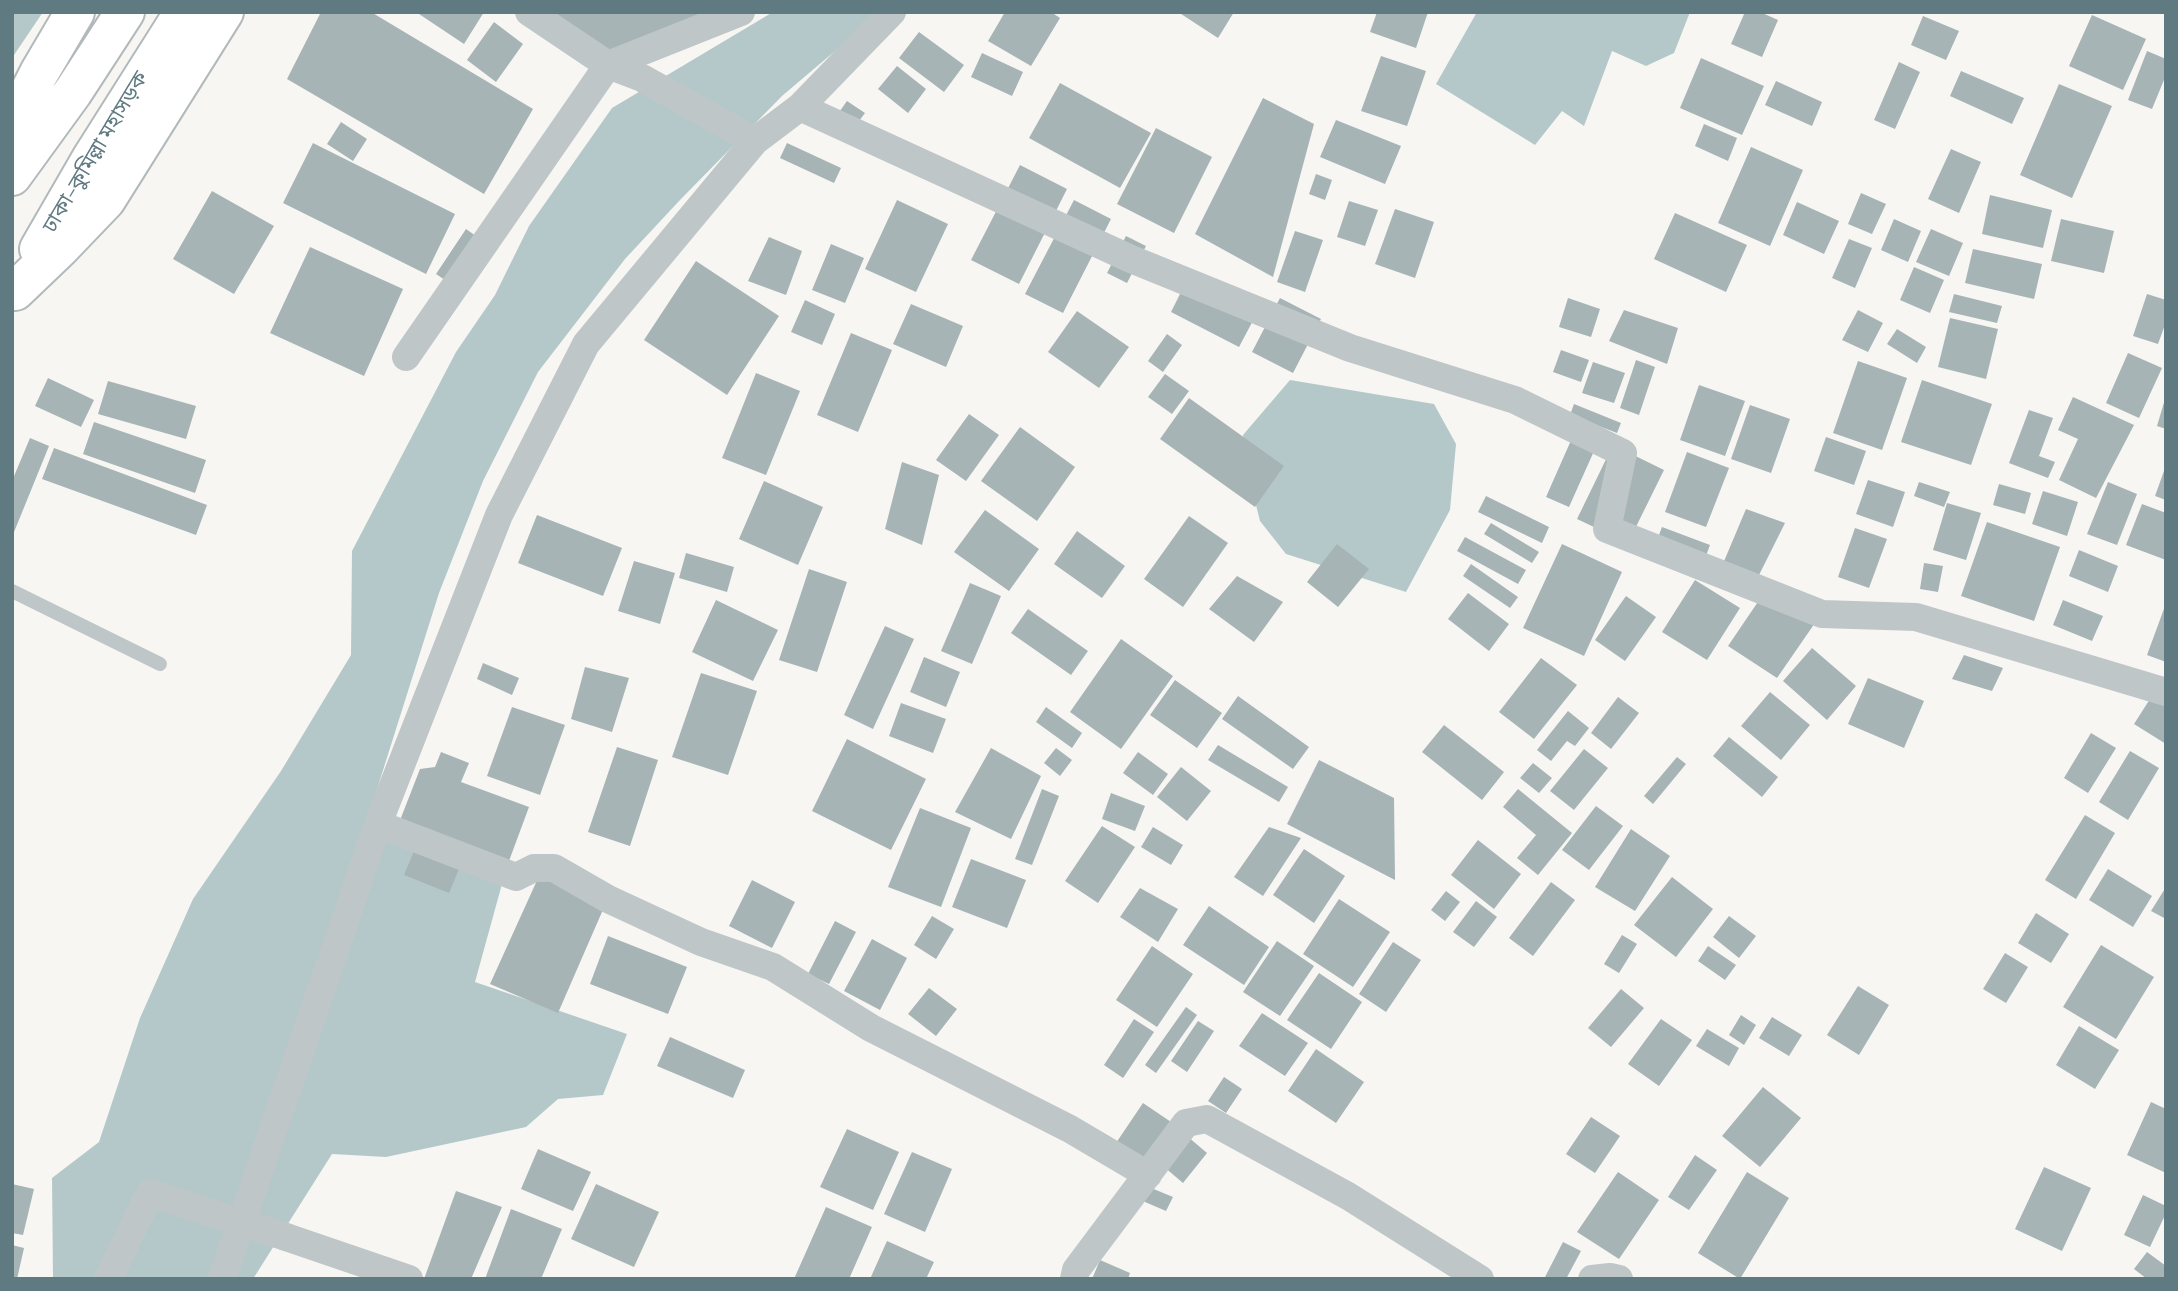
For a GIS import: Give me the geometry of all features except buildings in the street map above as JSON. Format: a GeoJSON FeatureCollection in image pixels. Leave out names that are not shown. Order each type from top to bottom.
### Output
{"type":"FeatureCollection","features":[{"type":"Feature","properties":{"kind":"highway"},"geometry":{"type":"LineString","coordinates":[[12,126],[75,12]]}},
{"type":"Feature","properties":{"kind":"highway"},"geometry":{"type":"LineString","coordinates":[[12,176],[73,92],[125,12]]}},
{"type":"Feature","properties":{"kind":"highway","name":"ঢাকা–কুমিল্লা মহাসড়ক"},"geometry":{"type":"LineString","coordinates":[[13,293],[91,159],[184,12]]}},
{"type":"Feature","properties":{"kind":"highway"},"geometry":{"type":"LineString","coordinates":[[13,293],[106,200],[224,12]]}},
{"type":"Feature","properties":{"kind":"street"},"geometry":{"type":"LineString","coordinates":[[529,12],[608,65],[642,78],[752,139]]}},
{"type":"Feature","properties":{"kind":"street"},"geometry":{"type":"LineString","coordinates":[[406,357],[608,65],[741,12]]}},
{"type":"Feature","properties":{"kind":"street"},"geometry":{"type":"LineString","coordinates":[[222,1279],[379,824],[499,515],[586,344],[752,139],[800,107],[892,12]]}},
{"type":"Feature","properties":{"kind":"street"},"geometry":{"type":"LineString","coordinates":[[800,107],[1131,259],[1350,348],[1515,400],[1623,453],[1607,529],[1822,614],[1916,617],[2166,692]]}},
{"type":"Feature","properties":{"kind":"street"},"geometry":{"type":"LineString","coordinates":[[379,824],[516,877],[534,868],[554,868],[608,899],[701,942],[773,967],[871,1028],[1070,1129],[1147,1175]]}},
{"type":"Feature","properties":{"kind":"street"},"geometry":{"type":"LineString","coordinates":[[1074,1279],[1076,1270],[1186,1124],[1207,1119],[1348,1196],[1479,1279]]}},
{"type":"Feature","properties":{"kind":"street"},"geometry":{"type":"LineString","coordinates":[[108,1279],[150,1193],[409,1279]]}},
{"type":"Feature","properties":{"kind":"street"},"geometry":{"type":"LineString","coordinates":[[1592,1279],[1610,1276],[1619,1279]]}},
{"type":"Feature","properties":{"kind":"lane"},"geometry":{"type":"LineString","coordinates":[[12,591],[160,664]]}},
{"type":"Feature","properties":{"kind":"shaded area"},"geometry":{"type":"Polygon","coordinates":[[[12,12],[43,12],[12,58],[12,12]]]}},
{"type":"Feature","properties":{"kind":"shaded area"},"geometry":{"type":"Polygon","coordinates":[[[773,12],[881,12],[782,96],[680,200],[625,259],[538,372],[483,481],[439,593],[366,824],[502,884],[475,982],[627,1034],[603,1095],[558,1099],[526,1127],[386,1157],[332,1154],[253,1279],[53,1279],[52,1178],[99,1142],[140,1018],[193,899],[281,771],[351,655],[352,551],[456,352],[495,295],[529,226],[612,108],[773,12]]]}},
{"type":"Feature","properties":{"kind":"shaded area"},"geometry":{"type":"Polygon","coordinates":[[[1477,12],[1690,12],[1674,53],[1646,66],[1612,51],[1584,126],[1562,111],[1535,145],[1436,84],[1477,12]]]}},
{"type":"Feature","properties":{"kind":"shaded area"},"geometry":{"type":"Polygon","coordinates":[[[1290,380],[1434,404],[1456,444],[1450,510],[1406,592],[1286,554],[1260,521],[1243,435],[1290,380]]]}}]}
